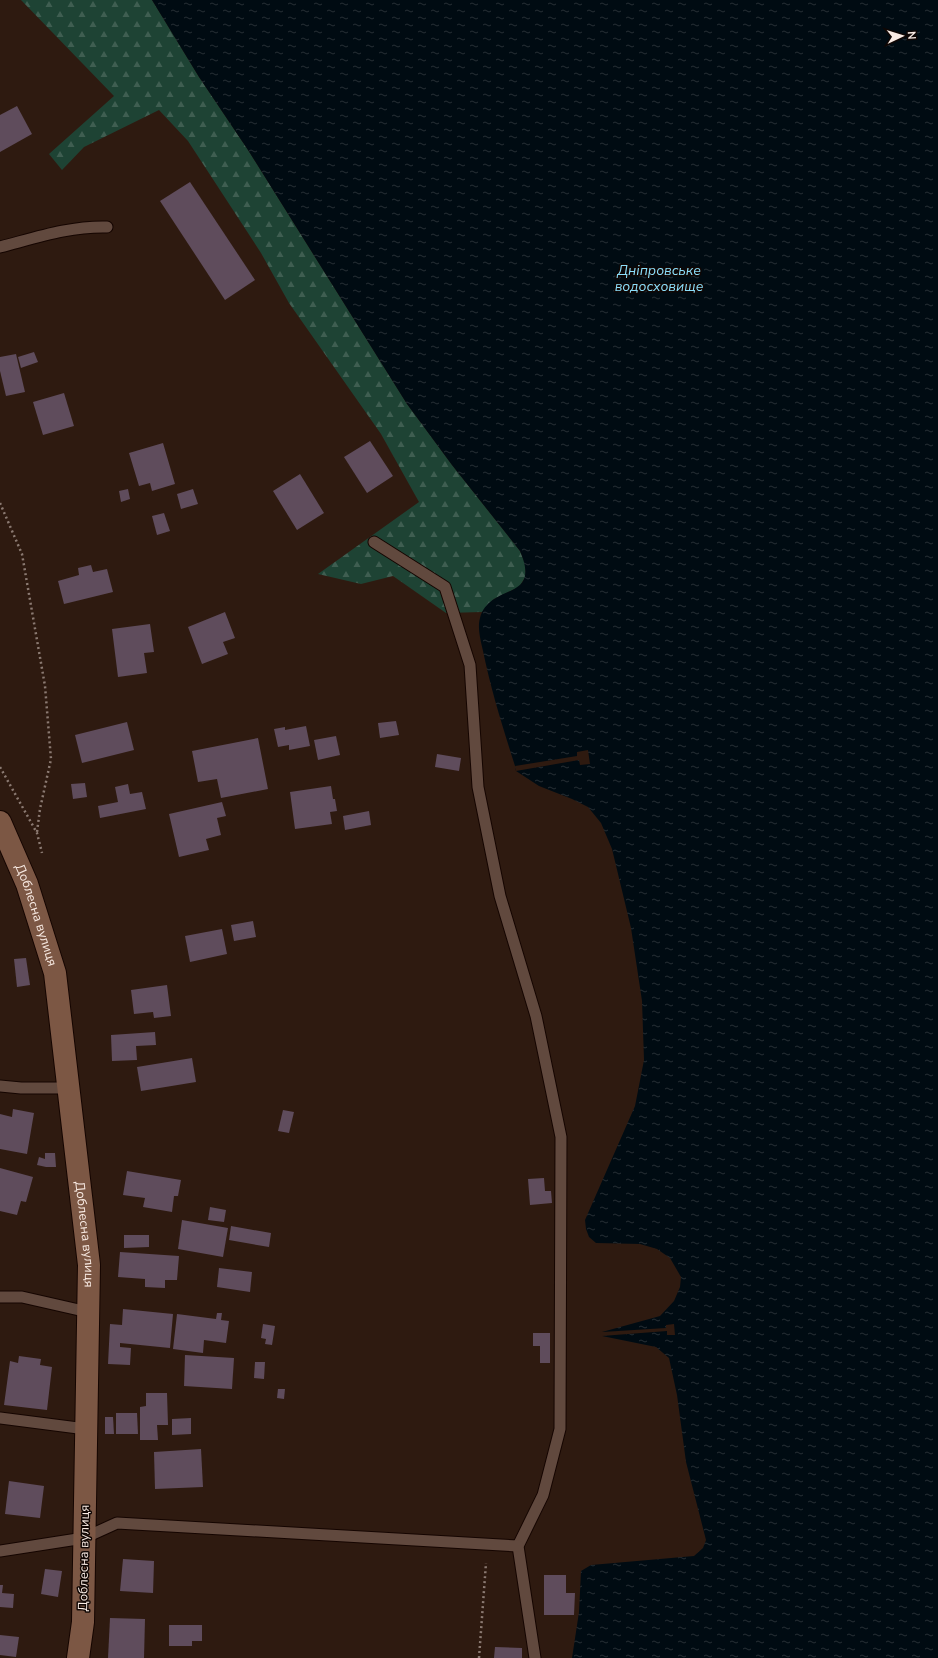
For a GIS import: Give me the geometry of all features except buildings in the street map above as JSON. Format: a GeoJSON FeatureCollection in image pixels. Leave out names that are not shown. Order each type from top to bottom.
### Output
{"type":"FeatureCollection","features":[{"type":"Feature","properties":{"kind":"street","name":"Доблесна вулиця"},"geometry":{"type":"LineString","coordinates":[[0,822],[27,884],[56,973],[88,1265],[83,1622],[78,1658]]}},
{"type":"Feature","properties":{"kind":"lane"},"geometry":{"type":"LineString","coordinates":[[0,247],[86,226],[107,227]]}},
{"type":"Feature","properties":{"kind":"lane"},"geometry":{"type":"LineString","coordinates":[[374,542],[445,587],[470,665],[479,795],[500,896],[536,1016],[561,1137],[560,1429],[543,1495],[518,1546],[535,1658]]}},
{"type":"Feature","properties":{"kind":"lane"},"geometry":{"type":"LineString","coordinates":[[0,1086],[20,1088],[68,1088]]}},
{"type":"Feature","properties":{"kind":"lane"},"geometry":{"type":"LineString","coordinates":[[0,1298],[22,1297],[88,1312]]}},
{"type":"Feature","properties":{"kind":"lane"},"geometry":{"type":"LineString","coordinates":[[0,1418],[86,1429]]}},
{"type":"Feature","properties":{"kind":"lane"},"geometry":{"type":"LineString","coordinates":[[0,1550],[84,1538],[116,1523],[518,1546]]}},
{"type":"Feature","properties":{"kind":"path"},"geometry":{"type":"LineString","coordinates":[[0,503],[22,554],[45,686],[51,759],[40,809],[37,833]]}},
{"type":"Feature","properties":{"kind":"path"},"geometry":{"type":"LineString","coordinates":[[479,1658],[486,1559],[484,1545]]}},
{"type":"Feature","properties":{"kind":"green space"},"geometry":{"type":"Polygon","coordinates":[[[21,0],[152,0],[199,77],[248,150],[407,404],[452,465],[520,551],[525,563],[526,576],[519,587],[494,599],[482,612],[446,613],[393,576],[361,584],[318,574],[419,502],[381,434],[289,303],[261,253],[188,141],[159,110],[84,147],[62,170],[49,154],[114,96],[21,0]]]}},
{"type":"Feature","properties":{"kind":"water","name":"Дніпровське водосховище"},"geometry":{"type":"Polygon","coordinates":[[[152,0],[938,0],[938,1658],[572,1658],[579,1612],[581,1571],[591,1565],[694,1556],[703,1548],[706,1540],[686,1462],[677,1395],[669,1358],[656,1347],[602,1336],[602,1332],[660,1316],[674,1301],[680,1287],[681,1277],[670,1258],[657,1249],[640,1244],[596,1243],[589,1237],[586,1229],[585,1220],[635,1106],[644,1060],[642,1001],[631,928],[612,849],[601,823],[588,807],[539,786],[516,771],[490,680],[480,639],[479,626],[480,618],[485,607],[503,594],[520,585],[524,578],[525,567],[520,551],[452,465],[407,404],[248,150],[199,77],[152,0]]]}},
{"type":"Feature","properties":{"kind":"pier"},"geometry":{"type":"Polygon","coordinates":[[[588,750],[590,764],[580,765],[579,760],[516,771],[515,766],[577,756],[577,752],[588,750]]]}},
{"type":"Feature","properties":{"kind":"pier"},"geometry":{"type":"Polygon","coordinates":[[[674,1324],[675,1335],[667,1335],[667,1331],[602,1336],[602,1332],[666,1328],[666,1325],[674,1324]]]}}]}
